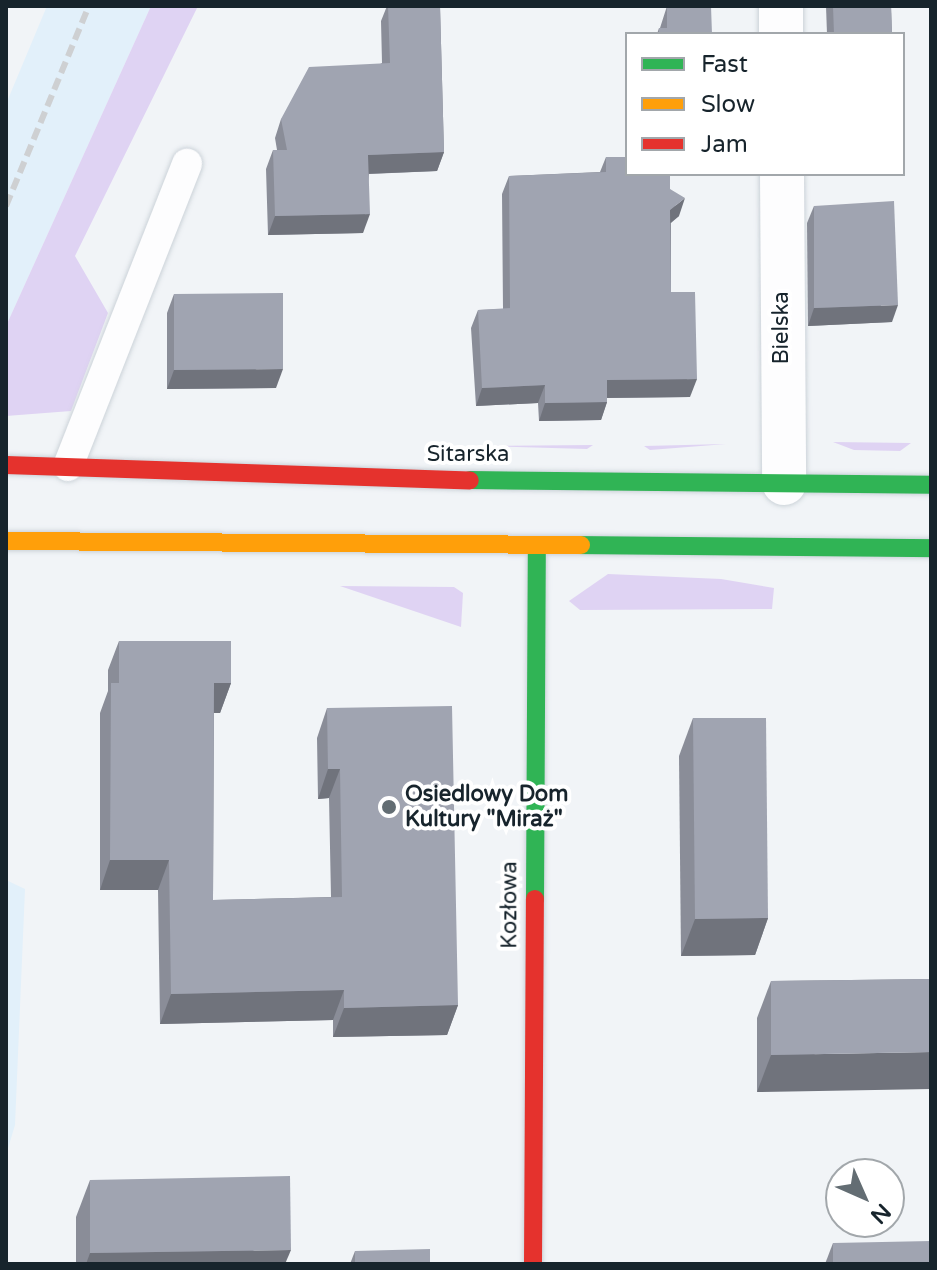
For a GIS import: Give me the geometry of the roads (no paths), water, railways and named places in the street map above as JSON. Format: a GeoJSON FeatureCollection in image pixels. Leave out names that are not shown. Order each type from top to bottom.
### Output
{"type":"FeatureCollection","features":[{"type":"Feature","properties":{"kind":"street"},"geometry":{"type":"LineString","coordinates":[[781,6],[781,32]]}},
{"type":"Feature","properties":{"kind":"street","name":"Bielska"},"geometry":{"type":"LineString","coordinates":[[782,176],[784,483]]}},
{"type":"Feature","properties":{"kind":"street","name":"Sitarska"},"geometry":{"type":"LineString","coordinates":[[6,465],[390,479],[931,485]]}},
{"type":"Feature","properties":{"kind":"street"},"geometry":{"type":"LineString","coordinates":[[6,541],[931,548]]}},
{"type":"Feature","properties":{"kind":"street","name":"Kozłowa"},"geometry":{"type":"LineString","coordinates":[[533,1264],[537,547]]}},
{"type":"Feature","properties":{"kind":"lane"},"geometry":{"type":"LineString","coordinates":[[68,466],[187,164]]}},
{"type":"Feature","properties":{"kind":"railway"},"geometry":{"type":"LineString","coordinates":[[6,206],[89,6]]}},
{"type":"Feature","properties":{"kind":"place","name":"Osiedlowy Dom Kultury \"Miraż\""},"geometry":{"type":"Point","coordinates":[389,807]}}]}
